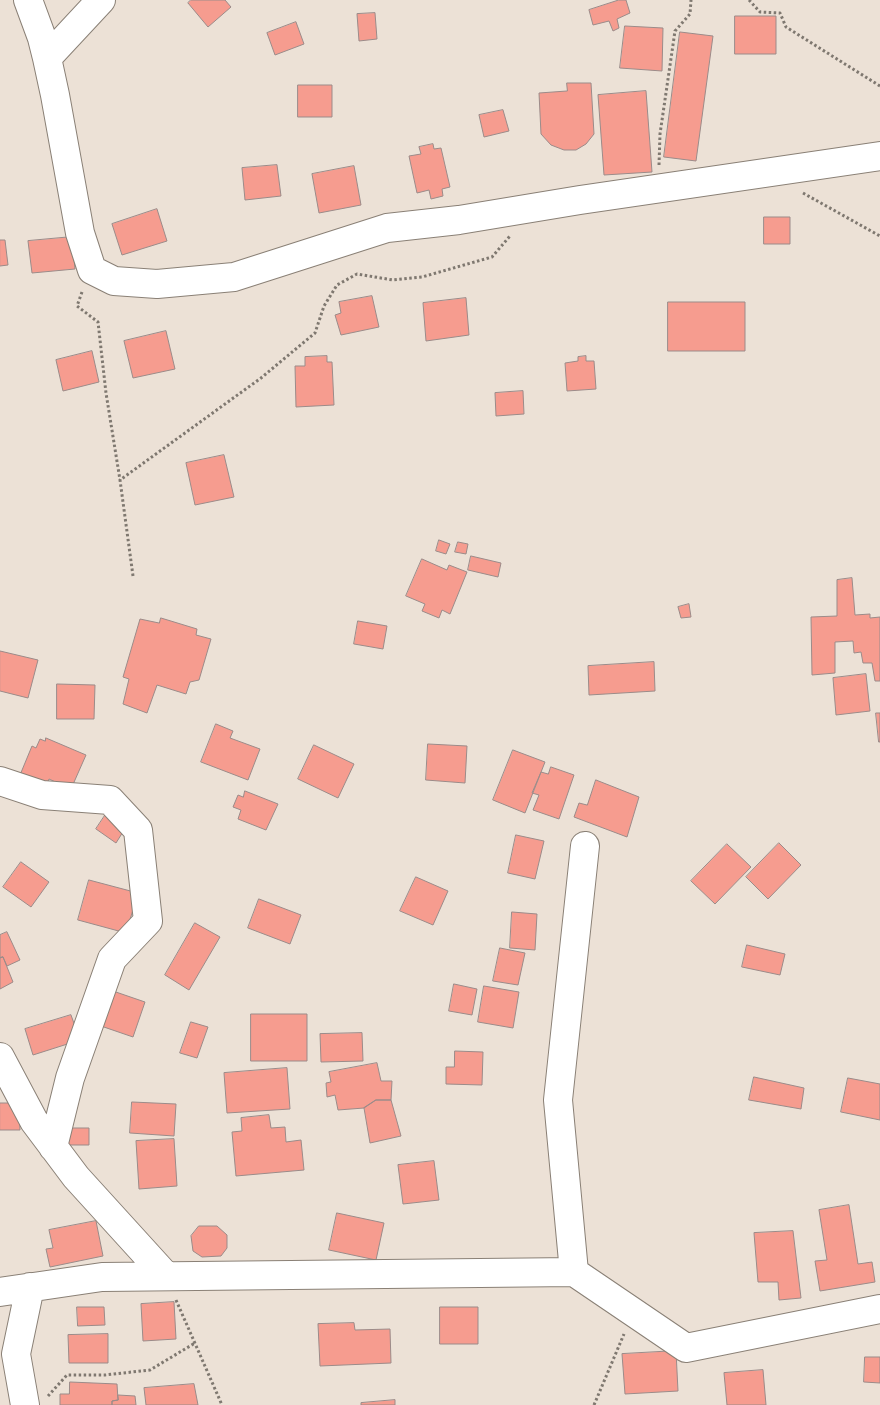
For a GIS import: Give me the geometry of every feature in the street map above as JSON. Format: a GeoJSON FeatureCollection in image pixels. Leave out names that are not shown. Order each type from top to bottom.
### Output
{"type":"FeatureCollection","features":[{"type":"Feature","properties":{"kind":"street"},"geometry":{"type":"LineString","coordinates":[[28,0],[47,58],[80,233],[92,270],[114,281],[157,284],[234,277],[386,228],[459,220],[880,156]]}},
{"type":"Feature","properties":{"kind":"street"},"geometry":{"type":"LineString","coordinates":[[47,58],[101,0]]}},
{"type":"Feature","properties":{"kind":"street"},"geometry":{"type":"LineString","coordinates":[[0,781],[42,795],[110,800],[138,830],[148,921],[112,959],[70,1078],[53,1147]]}},
{"type":"Feature","properties":{"kind":"street"},"geometry":{"type":"LineString","coordinates":[[574,1272],[558,1100],[585,846]]}},
{"type":"Feature","properties":{"kind":"street"},"geometry":{"type":"LineString","coordinates":[[0,1057],[34,1121],[53,1147],[76,1177],[166,1276]]}},
{"type":"Feature","properties":{"kind":"street"},"geometry":{"type":"LineString","coordinates":[[0,1292],[102,1277],[574,1272],[686,1348],[880,1309]]}},
{"type":"Feature","properties":{"kind":"street"},"geometry":{"type":"LineString","coordinates":[[30,1287],[16,1354],[35,1402]]}},
{"type":"Feature","properties":{"kind":"path"},"geometry":{"type":"LineString","coordinates":[[658,169],[660,134],[675,31],[690,14],[691,0]]}},
{"type":"Feature","properties":{"kind":"path"},"geometry":{"type":"LineString","coordinates":[[749,0],[760,12],[780,13],[786,27],[880,86]]}},
{"type":"Feature","properties":{"kind":"path"},"geometry":{"type":"LineString","coordinates":[[802,192],[880,236]]}},
{"type":"Feature","properties":{"kind":"path"},"geometry":{"type":"LineString","coordinates":[[120,480],[261,378],[315,333],[324,306],[337,285],[357,274],[393,280],[422,277],[483,260],[492,257],[511,236]]}},
{"type":"Feature","properties":{"kind":"path"},"geometry":{"type":"LineString","coordinates":[[92,270],[77,306],[98,322],[106,393],[133,576]]}},
{"type":"Feature","properties":{"kind":"path"},"geometry":{"type":"LineString","coordinates":[[166,1276],[222,1405]]}},
{"type":"Feature","properties":{"kind":"path"},"geometry":{"type":"LineString","coordinates":[[594,1405],[634,1313]]}},
{"type":"Feature","properties":{"kind":"path"},"geometry":{"type":"LineString","coordinates":[[35,1402],[67,1375],[105,1375],[150,1370],[195,1343]]}},
{"type":"Feature","properties":{"kind":"building"},"geometry":{"type":"Polygon","coordinates":[[[191,0],[225,0],[231,7],[208,27],[188,3],[191,0]]]}},
{"type":"Feature","properties":{"kind":"building"},"geometry":{"type":"Polygon","coordinates":[[[619,0],[626,0],[630,13],[617,19],[619,28],[613,31],[609,21],[593,25],[589,10],[619,0]]]}},
{"type":"Feature","properties":{"kind":"building"},"geometry":{"type":"Polygon","coordinates":[[[375,13],[377,39],[359,41],[357,14],[375,13]]]}},
{"type":"Feature","properties":{"kind":"building"},"geometry":{"type":"Polygon","coordinates":[[[735,16],[776,16],[776,54],[735,54],[735,16]]]}},
{"type":"Feature","properties":{"kind":"building"},"geometry":{"type":"Polygon","coordinates":[[[296,22],[304,44],[275,55],[267,33],[296,22]]]}},
{"type":"Feature","properties":{"kind":"building"},"geometry":{"type":"Polygon","coordinates":[[[625,26],[663,28],[662,71],[620,68],[625,26]]]}},
{"type":"Feature","properties":{"kind":"building"},"geometry":{"type":"Polygon","coordinates":[[[680,32],[713,36],[696,161],[664,157],[680,32]]]}},
{"type":"Feature","properties":{"kind":"building"},"geometry":{"type":"Polygon","coordinates":[[[567,83],[591,83],[594,134],[586,144],[576,150],[564,150],[551,145],[541,134],[539,93],[567,91],[567,83]]]}},
{"type":"Feature","properties":{"kind":"building"},"geometry":{"type":"Polygon","coordinates":[[[298,85],[332,85],[332,117],[298,117],[298,85]]]}},
{"type":"Feature","properties":{"kind":"building"},"geometry":{"type":"Polygon","coordinates":[[[646,91],[652,172],[604,175],[598,95],[646,91]]]}},
{"type":"Feature","properties":{"kind":"building"},"geometry":{"type":"Polygon","coordinates":[[[503,110],[509,131],[484,137],[479,115],[503,110]]]}},
{"type":"Feature","properties":{"kind":"building"},"geometry":{"type":"Polygon","coordinates":[[[433,144],[434,149],[441,148],[450,187],[442,189],[443,196],[431,199],[429,190],[417,193],[409,156],[421,154],[419,147],[433,144]]]}},
{"type":"Feature","properties":{"kind":"building"},"geometry":{"type":"Polygon","coordinates":[[[277,165],[281,196],[245,200],[242,168],[277,165]]]}},
{"type":"Feature","properties":{"kind":"building"},"geometry":{"type":"Polygon","coordinates":[[[354,166],[361,205],[319,213],[312,174],[354,166]]]}},
{"type":"Feature","properties":{"kind":"building"},"geometry":{"type":"Polygon","coordinates":[[[157,209],[167,241],[122,255],[112,224],[157,209]]]}},
{"type":"Feature","properties":{"kind":"building"},"geometry":{"type":"Polygon","coordinates":[[[764,217],[790,217],[790,244],[764,244],[764,217]]]}},
{"type":"Feature","properties":{"kind":"building"},"geometry":{"type":"Polygon","coordinates":[[[72,237],[75,269],[32,273],[28,241],[72,237]]]}},
{"type":"Feature","properties":{"kind":"building"},"geometry":{"type":"Polygon","coordinates":[[[0,240],[5,240],[8,265],[0,266],[0,240]]]}},
{"type":"Feature","properties":{"kind":"building"},"geometry":{"type":"Polygon","coordinates":[[[372,296],[379,327],[341,335],[335,315],[341,313],[339,302],[372,296]]]}},
{"type":"Feature","properties":{"kind":"building"},"geometry":{"type":"Polygon","coordinates":[[[466,298],[469,335],[426,341],[423,303],[466,298]]]}},
{"type":"Feature","properties":{"kind":"building"},"geometry":{"type":"Polygon","coordinates":[[[668,302],[745,302],[745,351],[668,351],[668,302]]]}},
{"type":"Feature","properties":{"kind":"building"},"geometry":{"type":"Polygon","coordinates":[[[166,331],[175,369],[133,378],[124,341],[166,331]]]}},
{"type":"Feature","properties":{"kind":"building"},"geometry":{"type":"Polygon","coordinates":[[[92,351],[99,382],[63,391],[56,360],[92,351]]]}},
{"type":"Feature","properties":{"kind":"building"},"geometry":{"type":"Polygon","coordinates":[[[327,356],[327,362],[332,362],[334,405],[296,407],[295,366],[305,366],[305,357],[327,356]]]}},
{"type":"Feature","properties":{"kind":"building"},"geometry":{"type":"Polygon","coordinates":[[[586,356],[586,361],[594,361],[596,389],[567,391],[565,363],[578,361],[578,357],[586,356]]]}},
{"type":"Feature","properties":{"kind":"building"},"geometry":{"type":"Polygon","coordinates":[[[523,391],[524,414],[496,416],[495,393],[523,391]]]}},
{"type":"Feature","properties":{"kind":"building"},"geometry":{"type":"Polygon","coordinates":[[[224,455],[234,497],[195,505],[186,463],[224,455]]]}},
{"type":"Feature","properties":{"kind":"building"},"geometry":{"type":"Polygon","coordinates":[[[439,540],[450,544],[446,554],[436,551],[439,540]]]}},
{"type":"Feature","properties":{"kind":"building"},"geometry":{"type":"Polygon","coordinates":[[[458,542],[468,544],[466,554],[455,552],[458,542]]]}},
{"type":"Feature","properties":{"kind":"building"},"geometry":{"type":"Polygon","coordinates":[[[471,556],[501,563],[498,577],[468,570],[471,556]]]}},
{"type":"Feature","properties":{"kind":"building"},"geometry":{"type":"Polygon","coordinates":[[[422,559],[447,570],[449,565],[467,572],[450,614],[442,610],[439,618],[422,611],[425,604],[406,596],[422,559]]]}},
{"type":"Feature","properties":{"kind":"building"},"geometry":{"type":"Polygon","coordinates":[[[852,578],[855,615],[870,614],[870,618],[880,617],[880,681],[875,681],[872,663],[863,663],[861,652],[854,653],[853,641],[835,642],[835,673],[812,675],[811,617],[837,616],[837,580],[852,578]]]}},
{"type":"Feature","properties":{"kind":"building"},"geometry":{"type":"Polygon","coordinates":[[[689,604],[691,617],[681,618],[678,607],[689,604]]]}},
{"type":"Feature","properties":{"kind":"building"},"geometry":{"type":"Polygon","coordinates":[[[161,618],[197,629],[196,635],[211,639],[199,680],[190,682],[186,694],[157,685],[147,713],[123,704],[129,679],[123,677],[140,619],[159,623],[161,618]]]}},
{"type":"Feature","properties":{"kind":"building"},"geometry":{"type":"Polygon","coordinates":[[[358,621],[387,626],[383,649],[354,644],[358,621]]]}},
{"type":"Feature","properties":{"kind":"building"},"geometry":{"type":"Polygon","coordinates":[[[0,651],[38,660],[28,698],[0,691],[0,651]]]}},
{"type":"Feature","properties":{"kind":"building"},"geometry":{"type":"Polygon","coordinates":[[[654,662],[655,691],[589,695],[588,666],[654,662]]]}},
{"type":"Feature","properties":{"kind":"building"},"geometry":{"type":"Polygon","coordinates":[[[866,674],[870,711],[836,715],[833,678],[866,674]]]}},
{"type":"Feature","properties":{"kind":"building"},"geometry":{"type":"Polygon","coordinates":[[[57,684],[95,685],[94,719],[57,719],[57,684]]]}},
{"type":"Feature","properties":{"kind":"building"},"geometry":{"type":"Polygon","coordinates":[[[876,713],[880,713],[880,742],[879,742],[876,713]]]}},
{"type":"Feature","properties":{"kind":"building"},"geometry":{"type":"Polygon","coordinates":[[[216,724],[233,731],[230,738],[260,749],[248,780],[201,762],[216,724]]]}},
{"type":"Feature","properties":{"kind":"building"},"geometry":{"type":"Polygon","coordinates":[[[46,738],[86,755],[71,789],[49,779],[46,786],[20,775],[32,746],[36,748],[40,739],[45,741],[46,738]]]}},
{"type":"Feature","properties":{"kind":"building"},"geometry":{"type":"Polygon","coordinates":[[[428,744],[467,746],[465,783],[426,780],[428,744]]]}},
{"type":"Feature","properties":{"kind":"building"},"geometry":{"type":"Polygon","coordinates":[[[314,745],[354,764],[338,798],[298,779],[314,745]]]}},
{"type":"Feature","properties":{"kind":"building"},"geometry":{"type":"Polygon","coordinates":[[[513,750],[545,762],[525,813],[493,800],[513,750]]]}},
{"type":"Feature","properties":{"kind":"building"},"geometry":{"type":"Polygon","coordinates":[[[551,767],[574,775],[559,819],[533,810],[539,795],[532,793],[541,772],[548,774],[551,767]]]}},
{"type":"Feature","properties":{"kind":"building"},"geometry":{"type":"Polygon","coordinates":[[[596,780],[639,797],[627,837],[574,817],[579,803],[587,805],[596,780]]]}},
{"type":"Feature","properties":{"kind":"building"},"geometry":{"type":"Polygon","coordinates":[[[245,791],[278,804],[266,830],[238,819],[241,810],[233,807],[238,795],[243,797],[245,791]]]}},
{"type":"Feature","properties":{"kind":"building"},"geometry":{"type":"Polygon","coordinates":[[[106,814],[126,827],[116,843],[96,829],[106,814]]]}},
{"type":"Feature","properties":{"kind":"building"},"geometry":{"type":"Polygon","coordinates":[[[516,835],[544,841],[535,879],[508,873],[516,835]]]}},
{"type":"Feature","properties":{"kind":"building"},"geometry":{"type":"Polygon","coordinates":[[[779,843],[801,865],[768,899],[746,877],[779,843]]]}},
{"type":"Feature","properties":{"kind":"building"},"geometry":{"type":"Polygon","coordinates":[[[727,844],[751,867],[715,904],[691,881],[727,844]]]}},
{"type":"Feature","properties":{"kind":"building"},"geometry":{"type":"Polygon","coordinates":[[[21,862],[49,882],[31,907],[3,887],[21,862]]]}},
{"type":"Feature","properties":{"kind":"building"},"geometry":{"type":"Polygon","coordinates":[[[416,877],[448,891],[433,925],[400,911],[416,877]]]}},
{"type":"Feature","properties":{"kind":"building"},"geometry":{"type":"Polygon","coordinates":[[[89,880],[138,893],[126,933],[78,920],[89,880]]]}},
{"type":"Feature","properties":{"kind":"building"},"geometry":{"type":"Polygon","coordinates":[[[259,899],[301,915],[290,944],[248,928],[259,899]]]}},
{"type":"Feature","properties":{"kind":"building"},"geometry":{"type":"Polygon","coordinates":[[[512,912],[537,914],[535,950],[510,948],[512,912]]]}},
{"type":"Feature","properties":{"kind":"building"},"geometry":{"type":"Polygon","coordinates":[[[195,923],[220,937],[189,990],[165,975],[195,923]]]}},
{"type":"Feature","properties":{"kind":"building"},"geometry":{"type":"Polygon","coordinates":[[[7,932],[20,960],[7,966],[3,957],[0,958],[0,935],[7,932]]]}},
{"type":"Feature","properties":{"kind":"building"},"geometry":{"type":"Polygon","coordinates":[[[747,945],[785,954],[780,975],[742,967],[747,945]]]}},
{"type":"Feature","properties":{"kind":"building"},"geometry":{"type":"Polygon","coordinates":[[[500,948],[525,953],[518,985],[493,981],[500,948]]]}},
{"type":"Feature","properties":{"kind":"building"},"geometry":{"type":"Polygon","coordinates":[[[3,957],[13,982],[0,989],[0,958],[3,957]]]}},
{"type":"Feature","properties":{"kind":"building"},"geometry":{"type":"Polygon","coordinates":[[[454,984],[477,989],[472,1015],[449,1011],[454,984]]]}},
{"type":"Feature","properties":{"kind":"building"},"geometry":{"type":"Polygon","coordinates":[[[484,986],[519,992],[513,1028],[478,1022],[484,986]]]}},
{"type":"Feature","properties":{"kind":"building"},"geometry":{"type":"Polygon","coordinates":[[[110,990],[145,1002],[133,1037],[98,1025],[110,990]]]}},
{"type":"Feature","properties":{"kind":"building"},"geometry":{"type":"Polygon","coordinates":[[[251,1014],[307,1014],[307,1061],[251,1061],[251,1014]]]}},
{"type":"Feature","properties":{"kind":"building"},"geometry":{"type":"Polygon","coordinates":[[[71,1015],[80,1040],[33,1055],[25,1029],[71,1015]]]}},
{"type":"Feature","properties":{"kind":"building"},"geometry":{"type":"Polygon","coordinates":[[[191,1022],[208,1027],[197,1058],[180,1053],[191,1022]]]}},
{"type":"Feature","properties":{"kind":"building"},"geometry":{"type":"Polygon","coordinates":[[[362,1033],[363,1061],[321,1062],[320,1034],[362,1033]]]}},
{"type":"Feature","properties":{"kind":"building"},"geometry":{"type":"Polygon","coordinates":[[[455,1051],[483,1052],[482,1085],[446,1084],[446,1067],[454,1067],[455,1051]]]}},
{"type":"Feature","properties":{"kind":"building"},"geometry":{"type":"Polygon","coordinates":[[[377,1063],[381,1081],[392,1081],[391,1100],[376,1100],[364,1108],[338,1110],[335,1095],[327,1097],[326,1083],[331,1082],[329,1072],[377,1063]]]}},
{"type":"Feature","properties":{"kind":"building"},"geometry":{"type":"Polygon","coordinates":[[[287,1068],[290,1109],[227,1113],[224,1073],[287,1068]]]}},
{"type":"Feature","properties":{"kind":"building"},"geometry":{"type":"Polygon","coordinates":[[[754,1077],[804,1088],[801,1109],[749,1100],[754,1077]]]}},
{"type":"Feature","properties":{"kind":"building"},"geometry":{"type":"Polygon","coordinates":[[[848,1078],[880,1084],[880,1120],[841,1112],[848,1078]]]}},
{"type":"Feature","properties":{"kind":"building"},"geometry":{"type":"Polygon","coordinates":[[[376,1100],[391,1100],[401,1136],[370,1143],[364,1108],[376,1100]]]}},
{"type":"Feature","properties":{"kind":"building"},"geometry":{"type":"Polygon","coordinates":[[[132,1102],[176,1104],[174,1136],[130,1133],[132,1102]]]}},
{"type":"Feature","properties":{"kind":"building"},"geometry":{"type":"Polygon","coordinates":[[[0,1103],[19,1103],[20,1130],[0,1130],[0,1103]]]}},
{"type":"Feature","properties":{"kind":"building"},"geometry":{"type":"Polygon","coordinates":[[[269,1115],[271,1128],[285,1127],[286,1142],[301,1140],[304,1170],[236,1176],[232,1132],[242,1131],[241,1118],[269,1115]]]}},
{"type":"Feature","properties":{"kind":"building"},"geometry":{"type":"Polygon","coordinates":[[[65,1128],[89,1128],[89,1145],[65,1145],[65,1128]]]}},
{"type":"Feature","properties":{"kind":"building"},"geometry":{"type":"Polygon","coordinates":[[[174,1139],[177,1186],[139,1189],[136,1141],[174,1139]]]}},
{"type":"Feature","properties":{"kind":"building"},"geometry":{"type":"Polygon","coordinates":[[[434,1161],[439,1200],[403,1204],[398,1165],[434,1161]]]}},
{"type":"Feature","properties":{"kind":"building"},"geometry":{"type":"Polygon","coordinates":[[[849,1205],[858,1264],[872,1262],[875,1282],[820,1291],[815,1261],[827,1260],[819,1210],[849,1205]]]}},
{"type":"Feature","properties":{"kind":"building"},"geometry":{"type":"Polygon","coordinates":[[[337,1213],[384,1223],[376,1260],[329,1250],[337,1213]]]}},
{"type":"Feature","properties":{"kind":"building"},"geometry":{"type":"Polygon","coordinates":[[[96,1221],[103,1256],[50,1267],[46,1249],[53,1248],[49,1230],[96,1221]]]}},
{"type":"Feature","properties":{"kind":"building"},"geometry":{"type":"Polygon","coordinates":[[[199,1226],[217,1226],[227,1235],[227,1248],[221,1256],[202,1257],[193,1251],[191,1236],[199,1226]]]}},
{"type":"Feature","properties":{"kind":"building"},"geometry":{"type":"Polygon","coordinates":[[[793,1231],[801,1298],[779,1300],[778,1282],[758,1282],[754,1233],[793,1231]]]}},
{"type":"Feature","properties":{"kind":"building"},"geometry":{"type":"Polygon","coordinates":[[[174,1302],[176,1339],[143,1341],[141,1304],[174,1302]]]}},
{"type":"Feature","properties":{"kind":"building"},"geometry":{"type":"Polygon","coordinates":[[[77,1307],[104,1307],[105,1325],[78,1326],[77,1307]]]}},
{"type":"Feature","properties":{"kind":"building"},"geometry":{"type":"Polygon","coordinates":[[[440,1307],[478,1307],[478,1344],[440,1344],[440,1307]]]}},
{"type":"Feature","properties":{"kind":"building"},"geometry":{"type":"Polygon","coordinates":[[[354,1323],[355,1330],[390,1329],[391,1363],[320,1366],[318,1324],[354,1323]]]}},
{"type":"Feature","properties":{"kind":"building"},"geometry":{"type":"Polygon","coordinates":[[[108,1334],[108,1363],[69,1363],[68,1335],[108,1334]]]}},
{"type":"Feature","properties":{"kind":"building"},"geometry":{"type":"Polygon","coordinates":[[[676,1351],[678,1391],[625,1394],[622,1354],[676,1351]]]}},
{"type":"Feature","properties":{"kind":"building"},"geometry":{"type":"Polygon","coordinates":[[[865,1357],[880,1357],[880,1383],[864,1382],[865,1357]]]}},
{"type":"Feature","properties":{"kind":"building"},"geometry":{"type":"Polygon","coordinates":[[[763,1370],[766,1405],[727,1405],[724,1373],[763,1370]]]}},
{"type":"Feature","properties":{"kind":"building"},"geometry":{"type":"Polygon","coordinates":[[[70,1382],[117,1384],[118,1400],[112,1401],[112,1405],[60,1405],[60,1394],[69,1394],[70,1382]]]}},
{"type":"Feature","properties":{"kind":"building"},"geometry":{"type":"Polygon","coordinates":[[[194,1384],[198,1405],[146,1405],[144,1388],[194,1384]]]}},
{"type":"Feature","properties":{"kind":"building"},"geometry":{"type":"Polygon","coordinates":[[[118,1395],[135,1396],[136,1405],[112,1405],[112,1401],[118,1400],[118,1395]]]}},
{"type":"Feature","properties":{"kind":"building"},"geometry":{"type":"Polygon","coordinates":[[[395,1400],[395,1405],[361,1405],[361,1403],[395,1400]]]}}]}
